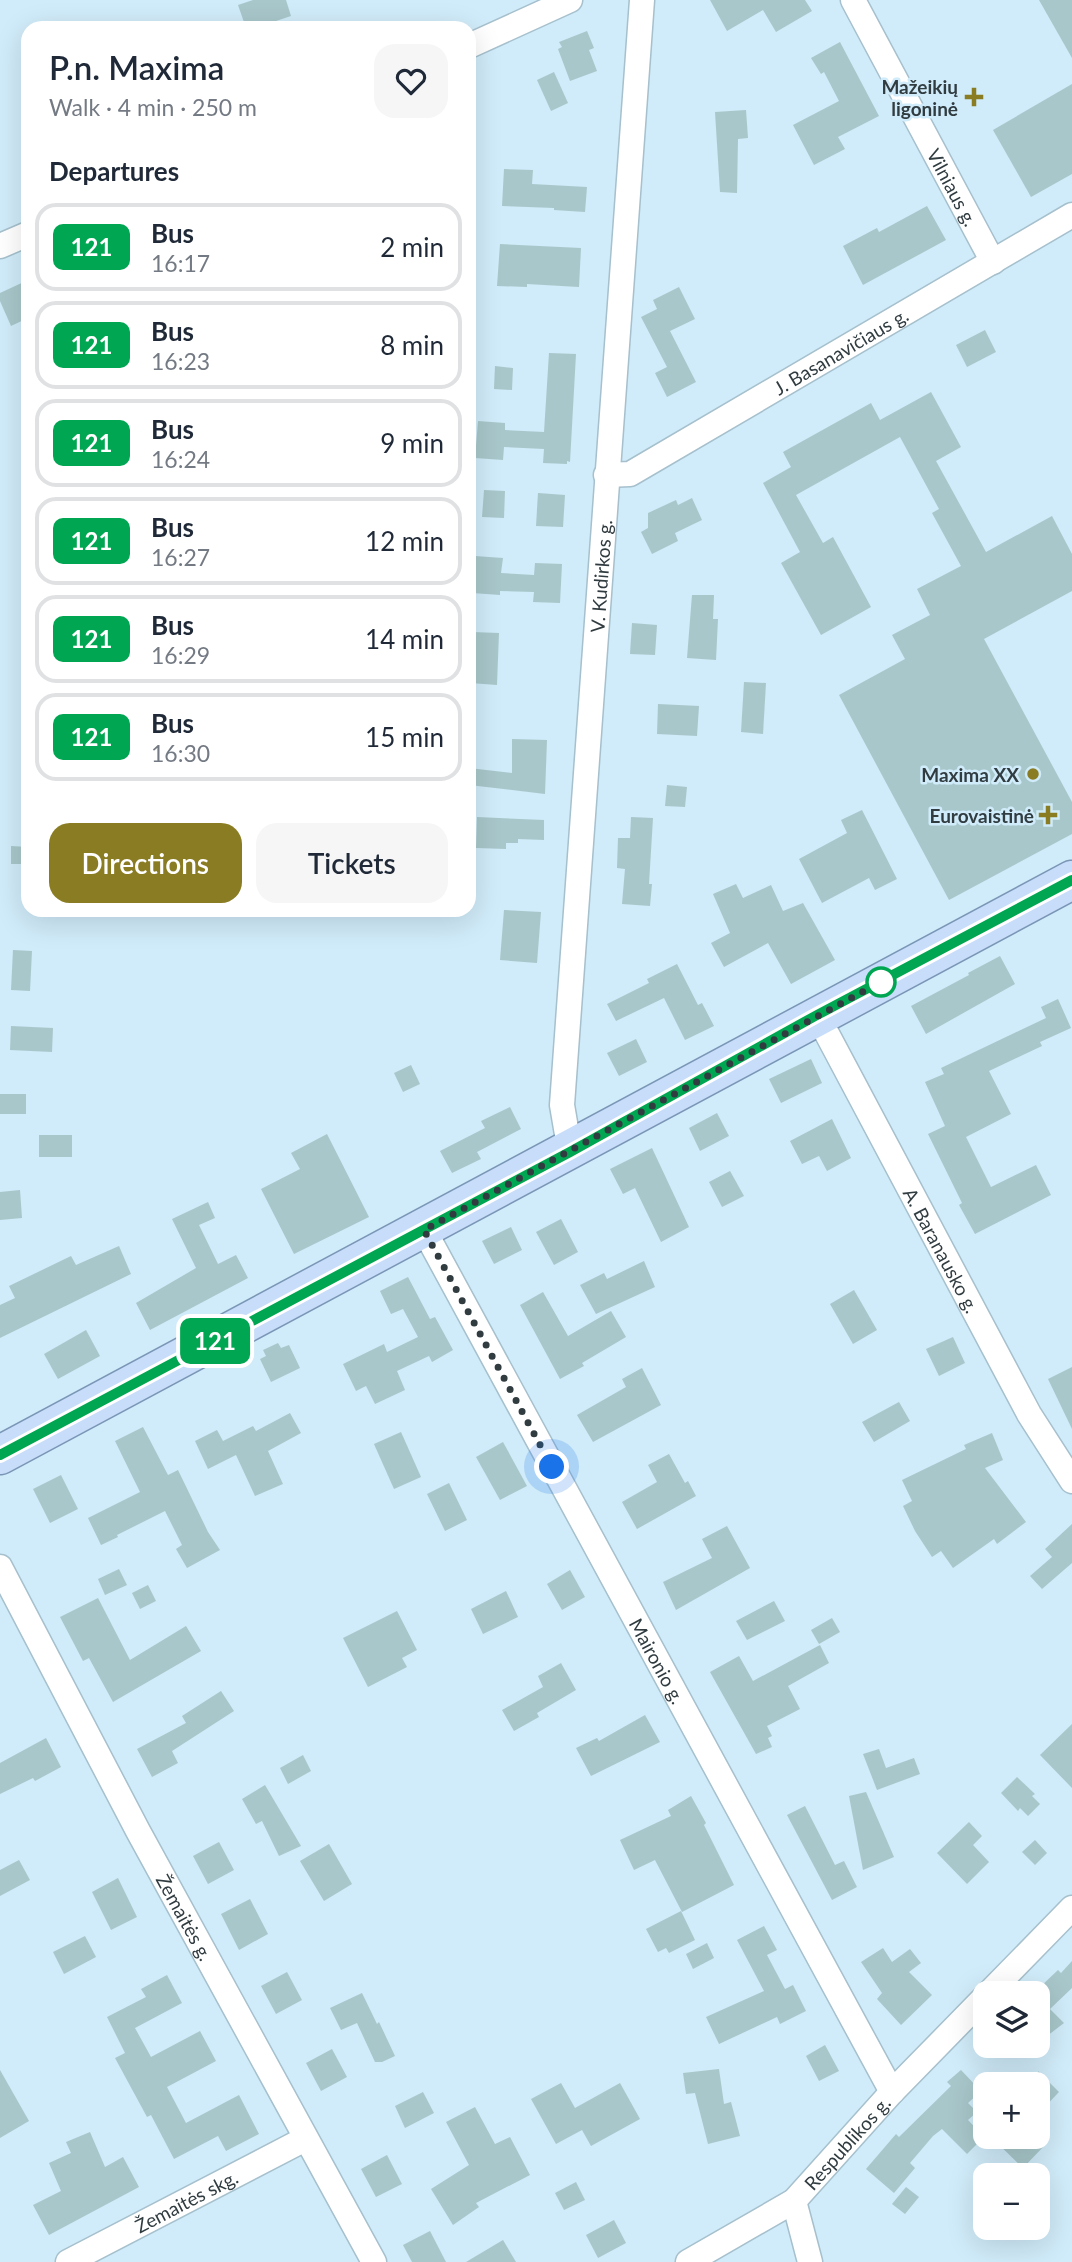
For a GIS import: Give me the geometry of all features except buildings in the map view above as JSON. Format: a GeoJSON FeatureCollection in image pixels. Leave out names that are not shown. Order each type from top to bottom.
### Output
{"type":"FeatureCollection","features":[{"type":"Feature","properties":{"kind":"main road"},"geometry":{"type":"LineString","coordinates":[[0,1455],[570,1152],[817,1015],[1072,880]]}},
{"type":"Feature","properties":{"kind":"street"},"geometry":{"type":"LineString","coordinates":[[476,43],[570,0]]}},
{"type":"Feature","properties":{"kind":"street","name":"V. Kudirkos g."},"geometry":{"type":"LineString","coordinates":[[570,1152],[562,1105],[642,0]]}},
{"type":"Feature","properties":{"kind":"street","name":"Vilniaus g."},"geometry":{"type":"LineString","coordinates":[[853,0],[993,261]]}},
{"type":"Feature","properties":{"kind":"street","name":"J. Basanavičiaus g."},"geometry":{"type":"LineString","coordinates":[[606,475],[630,474],[1072,215]]}},
{"type":"Feature","properties":{"kind":"street"},"geometry":{"type":"LineString","coordinates":[[0,246],[21,237]]}},
{"type":"Feature","properties":{"kind":"street","name":"A. Baranausko g."},"geometry":{"type":"LineString","coordinates":[[817,1015],[1030,1414],[1072,1481]]}},
{"type":"Feature","properties":{"kind":"street","name":"Maironio g."},"geometry":{"type":"LineString","coordinates":[[424,1230],[892,2092]]}},
{"type":"Feature","properties":{"kind":"street","name":"Žemaitės g."},"geometry":{"type":"LineString","coordinates":[[0,1567],[138,1830],[374,2262]]}},
{"type":"Feature","properties":{"kind":"street","name":"Respublikos g."},"geometry":{"type":"LineString","coordinates":[[1001,1981],[1072,1908]]}},
{"type":"Feature","properties":{"kind":"street","name":"Respublikos g."},"geometry":{"type":"LineString","coordinates":[[688,2262],[794,2201],[892,2092],[973,2009]]}},
{"type":"Feature","properties":{"kind":"street","name":"Žemaitės skg."},"geometry":{"type":"LineString","coordinates":[[68,2262],[306,2139]]}},
{"type":"Feature","properties":{"kind":"street"},"geometry":{"type":"LineString","coordinates":[[794,2201],[810,2262]]}},
{"type":"Feature","properties":{"kind":"bus line","name":"121"},"geometry":{"type":"LineString","coordinates":[[0,1455],[570,1152],[817,1015],[1072,880]]}},
{"type":"Feature","properties":{"kind":"place","name":"Mažeikių ligoninė"},"geometry":{"type":"Point","coordinates":[974,97]}},
{"type":"Feature","properties":{"kind":"place","name":"Maxima XX"},"geometry":{"type":"Point","coordinates":[1033,774]}},
{"type":"Feature","properties":{"kind":"place","name":"Eurovaistinė"},"geometry":{"type":"Point","coordinates":[1048,815]}},
{"type":"Feature","properties":{"kind":"route"},"geometry":{"type":"LineString","coordinates":[[552,1467],[424,1230],[886,979],[881,982]]}}]}
